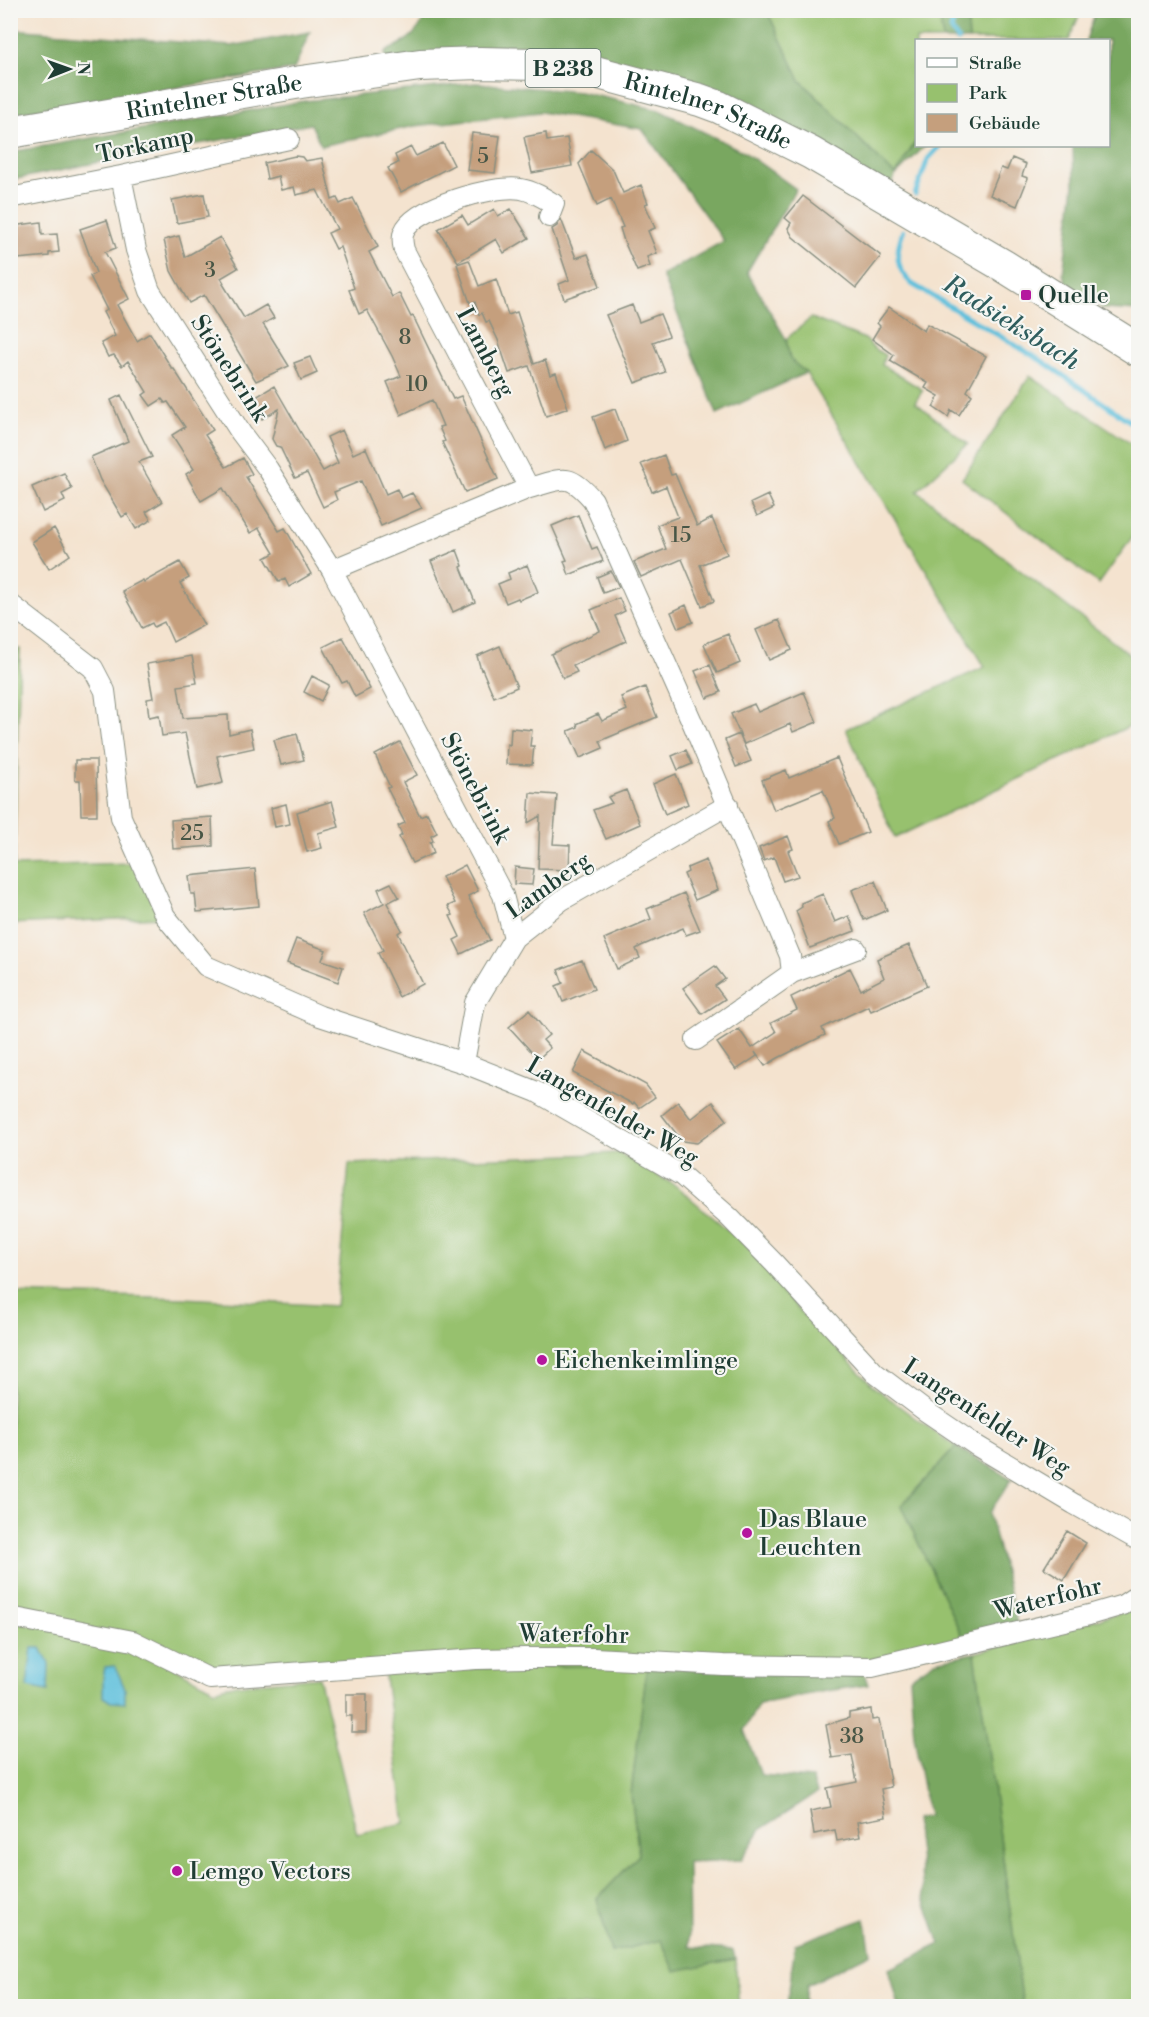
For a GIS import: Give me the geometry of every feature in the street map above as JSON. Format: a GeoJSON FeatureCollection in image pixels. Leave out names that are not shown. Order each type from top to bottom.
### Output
{"type":"FeatureCollection","features":[{"type":"Feature","properties":{"kind":"main road","name":"Rintelner Straße"},"geometry":{"type":"LineString","coordinates":[[10,132],[420,64],[538,64],[595,72],[719,107],[811,153],[1012,271],[1138,350]]}},
{"type":"Feature","properties":{"kind":"street","name":"Torkamp"},"geometry":{"type":"LineString","coordinates":[[10,198],[290,139]]}},
{"type":"Feature","properties":{"kind":"street","name":"Stönebrink"},"geometry":{"type":"LineString","coordinates":[[121,176],[136,250],[150,291],[332,570],[503,894],[514,938]]}},
{"type":"Feature","properties":{"kind":"street","name":"Lamberg"},"geometry":{"type":"LineString","coordinates":[[529,488],[404,250],[402,238],[404,231],[414,219],[459,197],[487,190],[519,189],[539,195],[554,204],[549,217]]}},
{"type":"Feature","properties":{"kind":"street"},"geometry":{"type":"LineString","coordinates":[[332,570],[529,488],[560,479],[570,480],[580,485],[593,500],[728,805],[790,956],[792,973]]}},
{"type":"Feature","properties":{"kind":"street","name":"Langenfelder Weg"},"geometry":{"type":"LineString","coordinates":[[10,604],[93,668],[105,691],[121,817],[165,916],[206,966],[320,1016],[464,1063],[537,1092],[681,1175],[729,1217],[875,1373],[976,1446],[1138,1539]]}},
{"type":"Feature","properties":{"kind":"street","name":"Lamberg"},"geometry":{"type":"LineString","coordinates":[[464,1063],[475,1003],[514,938],[562,900],[728,805]]}},
{"type":"Feature","properties":{"kind":"street"},"geometry":{"type":"LineString","coordinates":[[696,1040],[792,973],[856,949]]}},
{"type":"Feature","properties":{"kind":"street","name":"Waterfohr"},"geometry":{"type":"LineString","coordinates":[[10,1617],[133,1641],[210,1679],[476,1659],[525,1658],[594,1658],[723,1665],[872,1667],[1089,1615],[1123,1605],[1138,1595]]}},
{"type":"Feature","properties":{"kind":"green space"},"geometry":{"type":"Polygon","coordinates":[[[1096,10],[1138,11],[1138,311],[1104,309],[1067,284],[1063,274],[1074,185],[1073,147],[1110,147],[1110,39],[1086,39],[1096,10]]]}},
{"type":"Feature","properties":{"kind":"green space"},"geometry":{"type":"Polygon","coordinates":[[[429,11],[767,11],[800,80],[895,175],[915,143],[915,147],[924,147],[895,176],[891,187],[688,82],[385,58],[385,52],[401,44],[416,31],[429,11]]]}},
{"type":"Feature","properties":{"kind":"green space"},"geometry":{"type":"Polygon","coordinates":[[[767,11],[939,11],[943,39],[915,39],[915,143],[895,176],[800,80],[767,11]]]}},
{"type":"Feature","properties":{"kind":"green space"},"geometry":{"type":"Polygon","coordinates":[[[939,11],[967,11],[969,39],[943,39],[939,11]]]}},
{"type":"Feature","properties":{"kind":"green space"},"geometry":{"type":"Polygon","coordinates":[[[967,11],[1081,11],[1069,39],[969,39],[967,11]]]}},
{"type":"Feature","properties":{"kind":"green space"},"geometry":{"type":"Polygon","coordinates":[[[11,29],[231,46],[310,32],[294,69],[11,114],[11,29]]]}},
{"type":"Feature","properties":{"kind":"green space"},"geometry":{"type":"Polygon","coordinates":[[[476,83],[580,92],[659,110],[744,152],[796,189],[747,272],[786,339],[790,359],[806,373],[717,414],[662,275],[724,241],[642,129],[540,112],[415,126],[321,146],[311,124],[11,180],[11,152],[304,101],[476,83]]]}},
{"type":"Feature","properties":{"kind":"green space"},"geometry":{"type":"Polygon","coordinates":[[[811,318],[865,339],[873,348],[885,355],[882,365],[923,390],[915,402],[968,444],[917,491],[1138,661],[1138,722],[895,838],[846,729],[985,667],[806,373],[790,360],[786,339],[811,318]]]}},
{"type":"Feature","properties":{"kind":"green space"},"geometry":{"type":"Polygon","coordinates":[[[1030,376],[1133,445],[1138,451],[1138,529],[1099,584],[962,479],[1030,376]]]}},
{"type":"Feature","properties":{"kind":"green space"},"geometry":{"type":"Polygon","coordinates":[[[20,649],[14,866],[135,863],[160,917],[11,924],[10,651],[20,649]]]}},
{"type":"Feature","properties":{"kind":"green space"},"geometry":{"type":"Polygon","coordinates":[[[619,1153],[676,1186],[748,1247],[795,1306],[874,1387],[956,1447],[901,1506],[963,1638],[862,1662],[202,1672],[11,1614],[11,1293],[182,1298],[336,1306],[349,1164],[619,1153]]]}},
{"type":"Feature","properties":{"kind":"green space"},"geometry":{"type":"Polygon","coordinates":[[[956,1447],[1012,1479],[989,1513],[1017,1623],[963,1638],[901,1506],[956,1447]]]}},
{"type":"Feature","properties":{"kind":"green space"},"geometry":{"type":"Polygon","coordinates":[[[1138,1608],[1138,2006],[1023,2006],[975,1653],[1138,1608]]]}},
{"type":"Feature","properties":{"kind":"green space"},"geometry":{"type":"Polygon","coordinates":[[[10,1621],[97,1637],[162,1661],[215,1690],[227,1686],[319,1677],[357,1834],[405,1823],[384,1670],[467,1664],[647,1667],[631,1794],[639,1855],[597,1899],[611,1952],[661,1940],[675,1971],[735,1959],[739,2006],[11,2006],[10,1621]]]}},
{"type":"Feature","properties":{"kind":"green space"},"geometry":{"type":"Polygon","coordinates":[[[975,1653],[1023,2006],[899,2006],[889,1969],[940,1944],[924,1898],[915,1819],[928,1816],[914,1736],[910,1678],[935,1661],[975,1653]]]}},
{"type":"Feature","properties":{"kind":"green space"},"geometry":{"type":"Polygon","coordinates":[[[647,1667],[864,1673],[868,1685],[759,1704],[744,1730],[761,1775],[812,1779],[817,1793],[761,1829],[741,1860],[688,1862],[689,1947],[733,1950],[735,1959],[675,1971],[661,1940],[611,1952],[597,1899],[639,1855],[631,1794],[647,1667]]]}},
{"type":"Feature","properties":{"kind":"green space"},"geometry":{"type":"Polygon","coordinates":[[[865,1919],[871,1953],[807,1985],[805,2006],[787,2006],[795,1944],[865,1919]]]}},
{"type":"Feature","properties":{"kind":"water"},"geometry":{"type":"Polygon","coordinates":[[[32,1648],[41,1648],[49,1664],[48,1691],[27,1687],[32,1648]]]}},
{"type":"Feature","properties":{"kind":"water"},"geometry":{"type":"Polygon","coordinates":[[[115,1666],[125,1689],[125,1703],[111,1702],[103,1697],[105,1667],[115,1666]]]}},
{"type":"Feature","properties":{"kind":"building"},"geometry":{"type":"Polygon","coordinates":[[[472,133],[500,136],[495,173],[467,170],[472,133]]]}},
{"type":"Feature","properties":{"kind":"building"},"geometry":{"type":"Polygon","coordinates":[[[546,133],[547,141],[567,138],[572,166],[532,173],[524,137],[546,133]]]}},
{"type":"Feature","properties":{"kind":"building"},"geometry":{"type":"Polygon","coordinates":[[[443,143],[454,165],[401,192],[388,168],[398,163],[395,155],[411,147],[416,156],[443,143]]]}},
{"type":"Feature","properties":{"kind":"building"},"geometry":{"type":"Polygon","coordinates":[[[591,150],[613,170],[623,193],[641,185],[648,203],[645,204],[655,228],[648,231],[657,253],[647,257],[650,266],[637,271],[624,241],[620,228],[623,227],[611,199],[597,206],[579,164],[591,150]]]}},
{"type":"Feature","properties":{"kind":"building"},"geometry":{"type":"Polygon","coordinates":[[[295,156],[302,157],[305,161],[322,158],[332,200],[337,198],[340,204],[353,198],[378,247],[369,252],[392,297],[399,293],[411,317],[413,316],[453,399],[461,396],[498,479],[465,492],[442,442],[445,441],[439,427],[443,426],[432,400],[401,415],[387,382],[401,376],[367,310],[359,314],[349,290],[354,288],[340,247],[336,249],[328,233],[337,229],[317,190],[296,195],[294,187],[281,190],[278,176],[267,179],[264,163],[295,156]]]}},
{"type":"Feature","properties":{"kind":"building"},"geometry":{"type":"Polygon","coordinates":[[[1012,158],[1026,164],[1022,176],[1028,178],[1017,206],[990,195],[1001,168],[1007,170],[1012,158]]]}},
{"type":"Feature","properties":{"kind":"building"},"geometry":{"type":"Polygon","coordinates":[[[204,194],[208,217],[177,223],[172,200],[204,194]]]}},
{"type":"Feature","properties":{"kind":"building"},"geometry":{"type":"Polygon","coordinates":[[[803,196],[881,256],[856,288],[793,237],[788,228],[791,223],[785,218],[803,196]]]}},
{"type":"Feature","properties":{"kind":"building"},"geometry":{"type":"Polygon","coordinates":[[[494,209],[498,216],[511,209],[529,238],[504,253],[496,239],[458,262],[438,229],[462,215],[468,225],[494,209]]]}},
{"type":"Feature","properties":{"kind":"building"},"geometry":{"type":"Polygon","coordinates":[[[561,219],[576,258],[588,254],[600,286],[564,299],[559,284],[569,280],[552,229],[561,219]]]}},
{"type":"Feature","properties":{"kind":"building"},"geometry":{"type":"Polygon","coordinates":[[[107,220],[116,248],[105,252],[129,299],[117,305],[137,341],[150,333],[213,430],[205,435],[226,467],[243,458],[252,474],[246,477],[279,531],[285,528],[311,574],[289,587],[285,579],[279,582],[265,558],[274,553],[259,528],[250,533],[223,488],[201,501],[186,474],[194,469],[172,435],[185,427],[168,402],[165,403],[162,399],[151,406],[143,395],[147,392],[128,361],[122,366],[114,355],[108,357],[101,343],[115,336],[103,312],[107,310],[90,276],[96,273],[80,229],[107,220]]]}},
{"type":"Feature","properties":{"kind":"building"},"geometry":{"type":"Polygon","coordinates":[[[41,222],[42,235],[57,234],[59,252],[49,253],[49,256],[17,259],[12,226],[41,222]]]}},
{"type":"Feature","properties":{"kind":"building"},"geometry":{"type":"Polygon","coordinates":[[[179,236],[185,257],[220,237],[238,268],[221,278],[223,284],[244,318],[266,305],[274,318],[263,324],[289,366],[256,381],[204,295],[189,303],[171,271],[164,240],[179,236]]]}},
{"type":"Feature","properties":{"kind":"building"},"geometry":{"type":"Polygon","coordinates":[[[469,260],[479,286],[496,279],[508,315],[517,312],[534,364],[545,360],[550,375],[556,373],[568,408],[546,416],[529,366],[509,373],[489,321],[486,322],[482,313],[479,315],[475,302],[470,303],[457,264],[469,260]]]}},
{"type":"Feature","properties":{"kind":"building"},"geometry":{"type":"Polygon","coordinates":[[[632,305],[639,322],[660,314],[669,336],[653,342],[665,372],[635,383],[606,315],[632,305]]]}},
{"type":"Feature","properties":{"kind":"building"},"geometry":{"type":"Polygon","coordinates":[[[889,307],[924,331],[927,324],[986,356],[967,391],[972,395],[959,415],[951,410],[948,417],[933,407],[939,396],[925,388],[928,383],[890,361],[894,355],[872,339],[880,326],[877,323],[889,307]]]}},
{"type":"Feature","properties":{"kind":"building"},"geometry":{"type":"Polygon","coordinates":[[[310,357],[317,373],[301,380],[294,363],[310,357]]]}},
{"type":"Feature","properties":{"kind":"building"},"geometry":{"type":"Polygon","coordinates":[[[274,386],[323,471],[338,463],[327,437],[342,430],[353,454],[366,448],[386,494],[397,489],[401,498],[412,493],[422,508],[381,526],[361,481],[334,492],[337,500],[323,507],[307,473],[295,478],[280,447],[276,446],[272,439],[279,409],[262,419],[251,400],[274,386]]]}},
{"type":"Feature","properties":{"kind":"building"},"geometry":{"type":"Polygon","coordinates":[[[121,395],[152,457],[139,462],[162,502],[146,512],[151,520],[136,529],[127,514],[122,517],[100,480],[91,457],[128,441],[111,400],[121,395]]]}},
{"type":"Feature","properties":{"kind":"building"},"geometry":{"type":"Polygon","coordinates":[[[615,409],[627,441],[605,450],[593,417],[615,409]]]}},
{"type":"Feature","properties":{"kind":"building"},"geometry":{"type":"Polygon","coordinates":[[[664,455],[671,475],[675,474],[697,526],[712,518],[727,554],[700,565],[714,601],[702,606],[682,559],[641,577],[634,562],[666,549],[657,525],[678,517],[666,486],[652,492],[641,464],[664,455]]]}},
{"type":"Feature","properties":{"kind":"building"},"geometry":{"type":"Polygon","coordinates":[[[64,473],[72,489],[62,494],[65,501],[43,512],[32,487],[64,473]]]}},
{"type":"Feature","properties":{"kind":"building"},"geometry":{"type":"Polygon","coordinates":[[[768,495],[774,508],[757,516],[751,503],[768,495]]]}},
{"type":"Feature","properties":{"kind":"building"},"geometry":{"type":"Polygon","coordinates":[[[578,515],[592,549],[597,547],[603,561],[569,575],[564,561],[567,560],[552,526],[578,515]]]}},
{"type":"Feature","properties":{"kind":"building"},"geometry":{"type":"Polygon","coordinates":[[[54,528],[70,555],[49,569],[32,542],[54,528]]]}},
{"type":"Feature","properties":{"kind":"building"},"geometry":{"type":"Polygon","coordinates":[[[457,550],[475,602],[453,612],[431,561],[457,550]]]}},
{"type":"Feature","properties":{"kind":"building"},"geometry":{"type":"Polygon","coordinates":[[[180,562],[189,578],[180,583],[204,625],[173,642],[164,622],[154,627],[152,623],[142,628],[122,591],[180,562]]]}},
{"type":"Feature","properties":{"kind":"building"},"geometry":{"type":"Polygon","coordinates":[[[527,565],[538,592],[506,603],[498,584],[510,579],[508,573],[527,565]]]}},
{"type":"Feature","properties":{"kind":"building"},"geometry":{"type":"Polygon","coordinates":[[[611,571],[619,587],[603,593],[597,577],[611,571]]]}},
{"type":"Feature","properties":{"kind":"building"},"geometry":{"type":"Polygon","coordinates":[[[619,598],[625,611],[615,616],[626,641],[573,665],[577,672],[563,678],[551,654],[600,631],[591,610],[619,598]]]}},
{"type":"Feature","properties":{"kind":"building"},"geometry":{"type":"Polygon","coordinates":[[[686,605],[693,622],[678,628],[671,612],[686,605]]]}},
{"type":"Feature","properties":{"kind":"building"},"geometry":{"type":"Polygon","coordinates":[[[779,620],[792,650],[769,660],[756,630],[779,620]]]}},
{"type":"Feature","properties":{"kind":"building"},"geometry":{"type":"Polygon","coordinates":[[[728,634],[740,663],[717,673],[704,644],[728,634]]]}},
{"type":"Feature","properties":{"kind":"building"},"geometry":{"type":"Polygon","coordinates":[[[343,637],[370,689],[355,697],[347,681],[342,683],[323,647],[343,637]]]}},
{"type":"Feature","properties":{"kind":"building"},"geometry":{"type":"Polygon","coordinates":[[[500,646],[517,687],[494,697],[477,656],[500,646]]]}},
{"type":"Feature","properties":{"kind":"building"},"geometry":{"type":"Polygon","coordinates":[[[192,656],[197,683],[178,686],[183,718],[228,715],[229,734],[250,729],[254,748],[217,756],[223,783],[197,789],[185,733],[162,736],[159,715],[149,717],[147,699],[153,698],[147,664],[192,656]]]}},
{"type":"Feature","properties":{"kind":"building"},"geometry":{"type":"Polygon","coordinates":[[[710,665],[721,692],[707,698],[695,671],[710,665]]]}},
{"type":"Feature","properties":{"kind":"building"},"geometry":{"type":"Polygon","coordinates":[[[312,676],[329,685],[321,701],[304,692],[312,676]]]}},
{"type":"Feature","properties":{"kind":"building"},"geometry":{"type":"Polygon","coordinates":[[[645,687],[657,717],[600,741],[603,748],[580,758],[568,731],[598,714],[602,721],[627,710],[621,697],[645,687]]]}},
{"type":"Feature","properties":{"kind":"building"},"geometry":{"type":"Polygon","coordinates":[[[804,692],[817,722],[793,732],[790,724],[744,744],[731,714],[754,704],[758,712],[804,692]]]}},
{"type":"Feature","properties":{"kind":"building"},"geometry":{"type":"Polygon","coordinates":[[[511,728],[532,730],[530,746],[534,746],[532,765],[506,764],[511,728]]]}},
{"type":"Feature","properties":{"kind":"building"},"geometry":{"type":"Polygon","coordinates":[[[297,734],[304,760],[281,765],[274,740],[297,734]]]}},
{"type":"Feature","properties":{"kind":"building"},"geometry":{"type":"Polygon","coordinates":[[[739,734],[751,761],[736,767],[725,740],[739,734]]]}},
{"type":"Feature","properties":{"kind":"building"},"geometry":{"type":"Polygon","coordinates":[[[400,742],[417,775],[403,782],[420,816],[427,813],[437,833],[431,836],[433,841],[430,842],[434,853],[412,863],[399,837],[402,835],[398,826],[405,823],[387,788],[390,787],[375,755],[400,742]]]}},
{"type":"Feature","properties":{"kind":"building"},"geometry":{"type":"Polygon","coordinates":[[[686,750],[692,764],[678,770],[672,756],[686,750]]]}},
{"type":"Feature","properties":{"kind":"building"},"geometry":{"type":"Polygon","coordinates":[[[837,758],[868,832],[839,844],[829,821],[835,818],[823,790],[774,810],[762,780],[786,770],[789,778],[837,758]]]}},
{"type":"Feature","properties":{"kind":"building"},"geometry":{"type":"Polygon","coordinates":[[[75,760],[96,760],[97,815],[81,815],[80,780],[75,780],[75,760]]]}},
{"type":"Feature","properties":{"kind":"building"},"geometry":{"type":"Polygon","coordinates":[[[676,774],[688,804],[665,814],[653,784],[676,774]]]}},
{"type":"Feature","properties":{"kind":"building"},"geometry":{"type":"Polygon","coordinates":[[[626,790],[640,824],[606,839],[593,810],[612,803],[608,797],[626,790]]]}},
{"type":"Feature","properties":{"kind":"building"},"geometry":{"type":"Polygon","coordinates":[[[530,793],[557,795],[553,844],[570,845],[569,870],[538,869],[540,816],[528,823],[530,793]]]}},
{"type":"Feature","properties":{"kind":"building"},"geometry":{"type":"Polygon","coordinates":[[[332,801],[339,827],[318,833],[322,848],[307,852],[297,812],[332,801]]]}},
{"type":"Feature","properties":{"kind":"building"},"geometry":{"type":"Polygon","coordinates":[[[286,804],[290,824],[275,827],[271,808],[286,804]]]}},
{"type":"Feature","properties":{"kind":"building"},"geometry":{"type":"Polygon","coordinates":[[[212,817],[213,846],[173,849],[171,820],[212,817]]]}},
{"type":"Feature","properties":{"kind":"building"},"geometry":{"type":"Polygon","coordinates":[[[788,836],[793,849],[788,851],[798,876],[783,881],[774,857],[764,861],[759,848],[788,836]]]}},
{"type":"Feature","properties":{"kind":"building"},"geometry":{"type":"Polygon","coordinates":[[[706,860],[718,890],[695,900],[684,874],[688,872],[687,868],[706,860]]]}},
{"type":"Feature","properties":{"kind":"building"},"geometry":{"type":"Polygon","coordinates":[[[465,865],[478,891],[468,896],[490,940],[461,954],[454,940],[460,937],[448,906],[455,903],[442,877],[465,865]]]}},
{"type":"Feature","properties":{"kind":"building"},"geometry":{"type":"Polygon","coordinates":[[[515,867],[534,869],[532,885],[514,884],[515,867]]]}},
{"type":"Feature","properties":{"kind":"building"},"geometry":{"type":"Polygon","coordinates":[[[255,869],[259,906],[197,912],[195,894],[191,894],[189,876],[255,869]]]}},
{"type":"Feature","properties":{"kind":"building"},"geometry":{"type":"Polygon","coordinates":[[[875,881],[887,910],[864,920],[852,890],[875,881]]]}},
{"type":"Feature","properties":{"kind":"building"},"geometry":{"type":"Polygon","coordinates":[[[391,883],[399,897],[387,903],[402,930],[398,933],[423,984],[399,997],[378,953],[383,950],[364,913],[384,903],[378,889],[391,883]]]}},
{"type":"Feature","properties":{"kind":"building"},"geometry":{"type":"Polygon","coordinates":[[[684,893],[700,930],[686,935],[683,928],[641,946],[636,949],[640,958],[617,969],[604,939],[651,919],[647,909],[684,893]]]}},
{"type":"Feature","properties":{"kind":"building"},"geometry":{"type":"Polygon","coordinates":[[[823,894],[835,922],[849,916],[855,931],[810,948],[796,911],[802,907],[801,903],[823,894]]]}},
{"type":"Feature","properties":{"kind":"building"},"geometry":{"type":"Polygon","coordinates":[[[296,939],[326,950],[322,960],[343,967],[338,982],[287,963],[296,939]]]}},
{"type":"Feature","properties":{"kind":"building"},"geometry":{"type":"Polygon","coordinates":[[[909,945],[927,986],[871,1011],[868,1006],[822,1028],[825,1035],[765,1066],[755,1052],[757,1056],[736,1070],[717,1043],[739,1029],[752,1048],[776,1032],[771,1023],[797,1010],[791,997],[850,968],[861,990],[884,978],[877,959],[909,945]]]}},
{"type":"Feature","properties":{"kind":"building"},"geometry":{"type":"Polygon","coordinates":[[[582,960],[594,989],[563,1002],[556,986],[563,983],[558,970],[582,960]]]}},
{"type":"Feature","properties":{"kind":"building"},"geometry":{"type":"Polygon","coordinates":[[[715,966],[725,979],[715,986],[725,999],[702,1014],[683,988],[715,966]]]}},
{"type":"Feature","properties":{"kind":"building"},"geometry":{"type":"Polygon","coordinates":[[[529,1010],[549,1035],[543,1040],[550,1048],[538,1059],[509,1027],[529,1010]]]}},
{"type":"Feature","properties":{"kind":"building"},"geometry":{"type":"Polygon","coordinates":[[[584,1051],[646,1085],[655,1097],[639,1108],[634,1102],[633,1104],[573,1073],[584,1051]]]}},
{"type":"Feature","properties":{"kind":"building"},"geometry":{"type":"Polygon","coordinates":[[[678,1102],[691,1119],[713,1102],[727,1120],[697,1143],[682,1141],[662,1115],[678,1102]]]}},
{"type":"Feature","properties":{"kind":"building"},"geometry":{"type":"Polygon","coordinates":[[[1067,1531],[1086,1543],[1064,1580],[1044,1568],[1067,1531]]]}},
{"type":"Feature","properties":{"kind":"building"},"geometry":{"type":"Polygon","coordinates":[[[346,1694],[367,1694],[366,1732],[351,1732],[352,1716],[346,1716],[346,1694]]]}},
{"type":"Feature","properties":{"kind":"building"},"geometry":{"type":"Polygon","coordinates":[[[871,1709],[872,1720],[879,1719],[891,1787],[881,1789],[886,1817],[857,1822],[860,1837],[837,1841],[835,1830],[814,1834],[810,1811],[831,1807],[827,1788],[857,1782],[852,1755],[832,1758],[826,1725],[849,1718],[849,1713],[871,1709]]]}},
{"type":"Feature","properties":{"kind":"waterway","name":"Radsieksbach"},"geometry":{"type":"LineString","coordinates":[[957,10],[951,29],[957,39]]}},
{"type":"Feature","properties":{"kind":"waterway","name":"Radsieksbach"},"geometry":{"type":"LineString","coordinates":[[915,194],[928,159],[939,147]]}},
{"type":"Feature","properties":{"kind":"waterway","name":"Radsieksbach"},"geometry":{"type":"LineString","coordinates":[[903,231],[898,260],[902,272],[912,284],[1042,361],[1138,427]]}},
{"type":"Feature","properties":{"kind":"place","name":"Quelle"},"geometry":{"type":"Point","coordinates":[1026,295]}},
{"type":"Feature","properties":{"kind":"place","name":"Eichenkeimlinge"},"geometry":{"type":"Point","coordinates":[542,1360]}},
{"type":"Feature","properties":{"kind":"place","name":"Das Blaue Leuchten"},"geometry":{"type":"Point","coordinates":[747,1533]}},
{"type":"Feature","properties":{"kind":"place","name":"Lemgo Vectors"},"geometry":{"type":"Point","coordinates":[177,1871]}}]}
